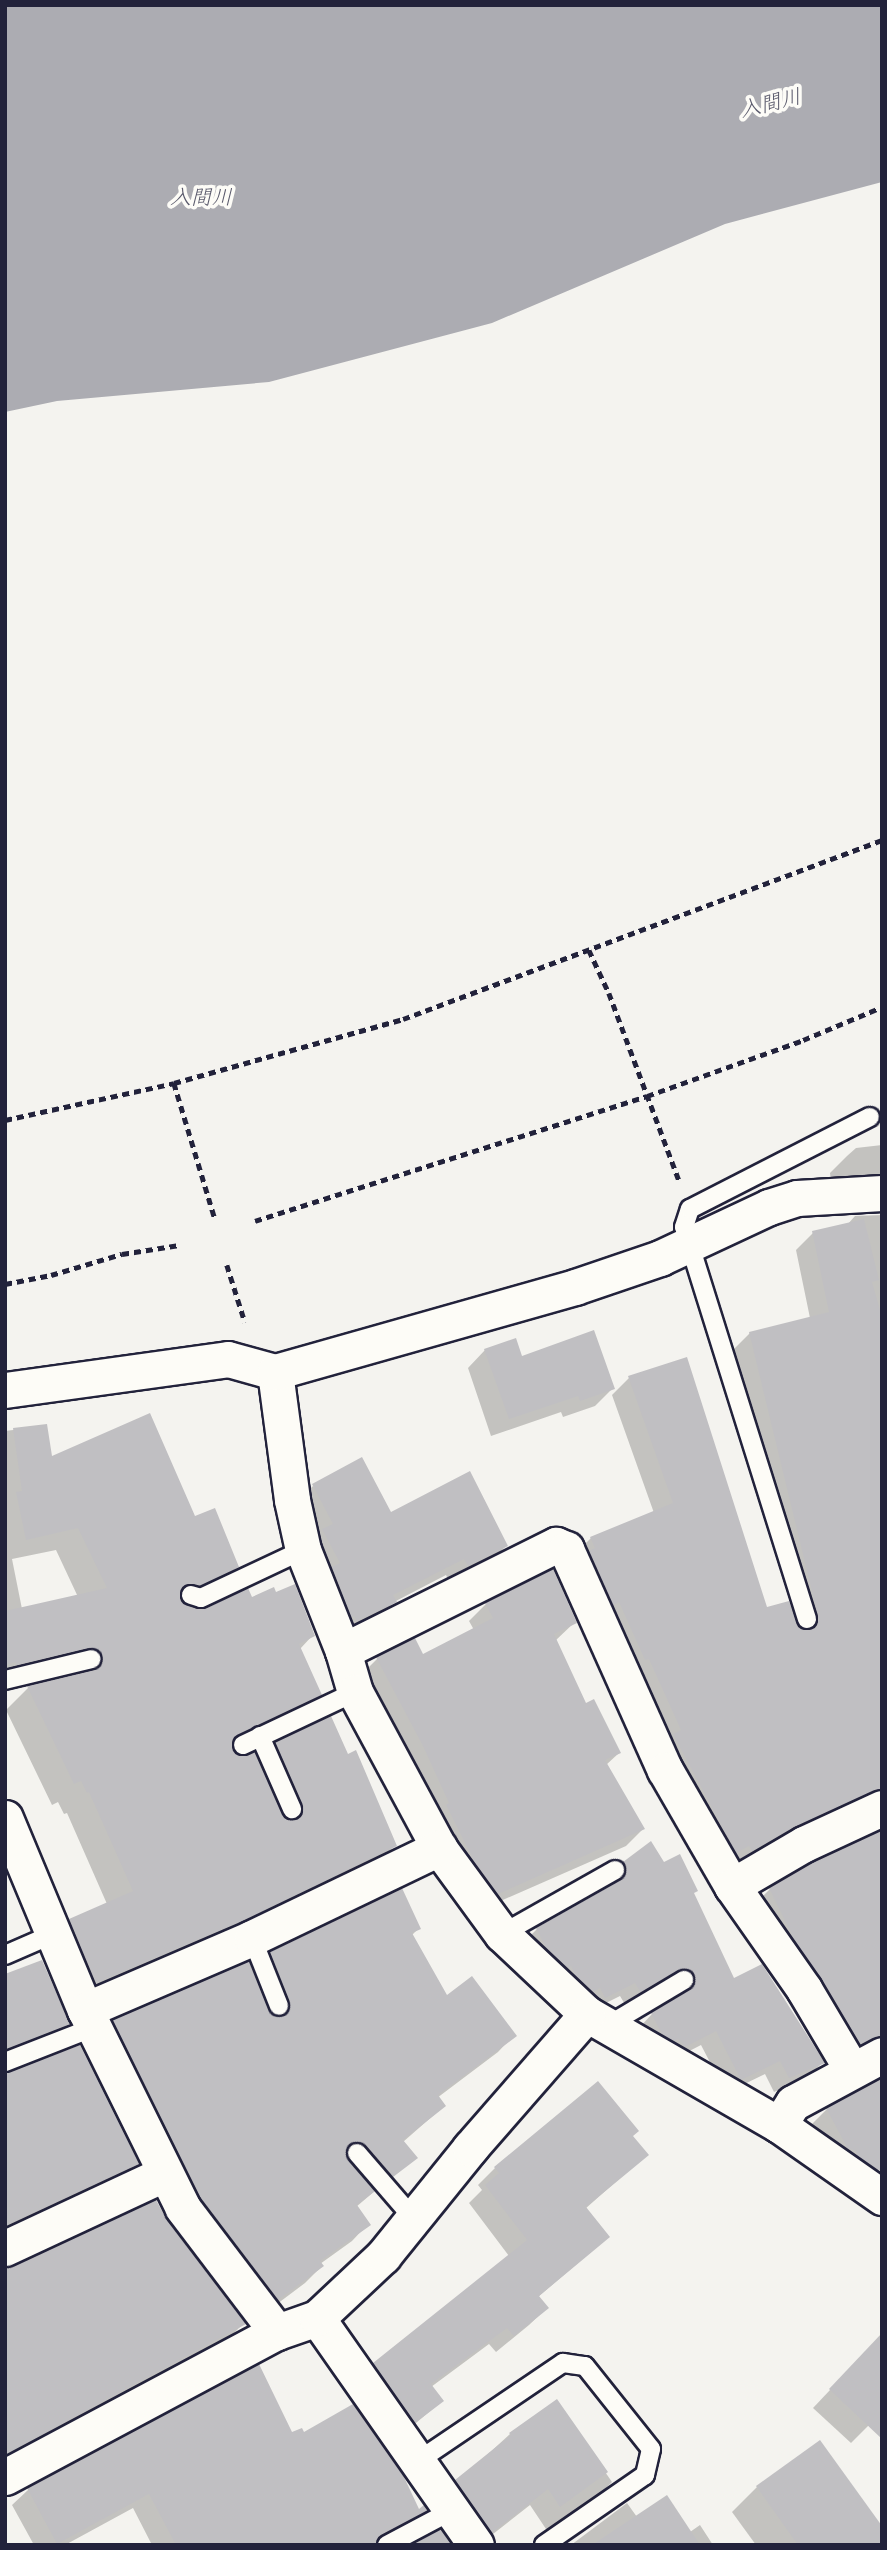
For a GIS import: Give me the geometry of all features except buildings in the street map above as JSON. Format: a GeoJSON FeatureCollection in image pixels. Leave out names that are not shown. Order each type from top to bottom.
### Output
{"type":"FeatureCollection","features":[{"type":"Feature","properties":{"kind":"street"},"geometry":{"type":"LineString","coordinates":[[5,1390],[94,1380],[228,1359],[275,1372],[575,1287],[688,1245],[769,1207],[797,1198],[882,1193]]}},
{"type":"Feature","properties":{"kind":"street"},"geometry":{"type":"LineString","coordinates":[[275,1372],[292,1500],[303,1550],[343,1651],[355,1692],[439,1848],[502,1934],[597,2020],[779,2124],[882,2197]]}},
{"type":"Feature","properties":{"kind":"street"},"geometry":{"type":"LineString","coordinates":[[343,1651],[556,1545],[566,1549],[666,1770],[732,1886],[804,1989],[867,2062],[793,2103],[779,2124]]}},
{"type":"Feature","properties":{"kind":"street"},"geometry":{"type":"LineString","coordinates":[[732,1886],[804,1844],[882,1808]]}},
{"type":"Feature","properties":{"kind":"street"},"geometry":{"type":"LineString","coordinates":[[5,1818],[89,2019],[164,2174],[199,2233],[277,2332]]}},
{"type":"Feature","properties":{"kind":"street"},"geometry":{"type":"LineString","coordinates":[[89,2019],[439,1848]]}},
{"type":"Feature","properties":{"kind":"street"},"geometry":{"type":"LineString","coordinates":[[5,2477],[277,2332],[317,2318],[383,2256],[414,2218],[597,2020]]}},
{"type":"Feature","properties":{"kind":"street"},"geometry":{"type":"LineString","coordinates":[[5,2248],[164,2174]]}},
{"type":"Feature","properties":{"kind":"street"},"geometry":{"type":"LineString","coordinates":[[317,2318],[476,2545]]}},
{"type":"Feature","properties":{"kind":"lane"},"geometry":{"type":"LineString","coordinates":[[807,1619],[684,1227],[690,1209],[870,1117]]}},
{"type":"Feature","properties":{"kind":"lane"},"geometry":{"type":"LineString","coordinates":[[191,1595],[201,1598],[303,1550]]}},
{"type":"Feature","properties":{"kind":"lane"},"geometry":{"type":"LineString","coordinates":[[5,1679],[92,1659]]}},
{"type":"Feature","properties":{"kind":"lane"},"geometry":{"type":"LineString","coordinates":[[243,1745],[355,1692]]}},
{"type":"Feature","properties":{"kind":"lane"},"geometry":{"type":"LineString","coordinates":[[260,1736],[292,1809]]}},
{"type":"Feature","properties":{"kind":"lane"},"geometry":{"type":"LineString","coordinates":[[502,1934],[615,1870]]}},
{"type":"Feature","properties":{"kind":"lane"},"geometry":{"type":"LineString","coordinates":[[5,1955],[53,1934]]}},
{"type":"Feature","properties":{"kind":"lane"},"geometry":{"type":"LineString","coordinates":[[251,1938],[279,2006]]}},
{"type":"Feature","properties":{"kind":"lane"},"geometry":{"type":"LineString","coordinates":[[597,2020],[684,1980]]}},
{"type":"Feature","properties":{"kind":"lane"},"geometry":{"type":"LineString","coordinates":[[5,2062],[89,2019]]}},
{"type":"Feature","properties":{"kind":"lane"},"geometry":{"type":"LineString","coordinates":[[357,2153],[414,2218]]}},
{"type":"Feature","properties":{"kind":"lane"},"geometry":{"type":"LineString","coordinates":[[418,2461],[563,2363],[585,2366],[651,2449],[645,2475],[544,2545]]}},
{"type":"Feature","properties":{"kind":"lane"},"geometry":{"type":"LineString","coordinates":[[387,2545],[451,2511]]}},
{"type":"Feature","properties":{"kind":"path"},"geometry":{"type":"LineString","coordinates":[[5,1120],[174,1083],[403,1019],[882,840]]}},
{"type":"Feature","properties":{"kind":"path"},"geometry":{"type":"LineString","coordinates":[[589,950],[609,993],[675,1170]]}},
{"type":"Feature","properties":{"kind":"path"},"geometry":{"type":"LineString","coordinates":[[255,1221],[647,1096],[803,1040],[882,1007]]}},
{"type":"Feature","properties":{"kind":"path"},"geometry":{"type":"LineString","coordinates":[[174,1083],[215,1219]]}},
{"type":"Feature","properties":{"kind":"path"},"geometry":{"type":"LineString","coordinates":[[5,1284],[51,1275],[121,1254],[179,1245]]}},
{"type":"Feature","properties":{"kind":"path"},"geometry":{"type":"LineString","coordinates":[[227,1265],[247,1330]]}},
{"type":"Feature","properties":{"kind":"water","name":"入間川"},"geometry":{"type":"Polygon","coordinates":[[[5,5],[882,5],[882,182],[725,224],[492,323],[269,382],[57,401],[5,412],[5,5]]]}}]}
